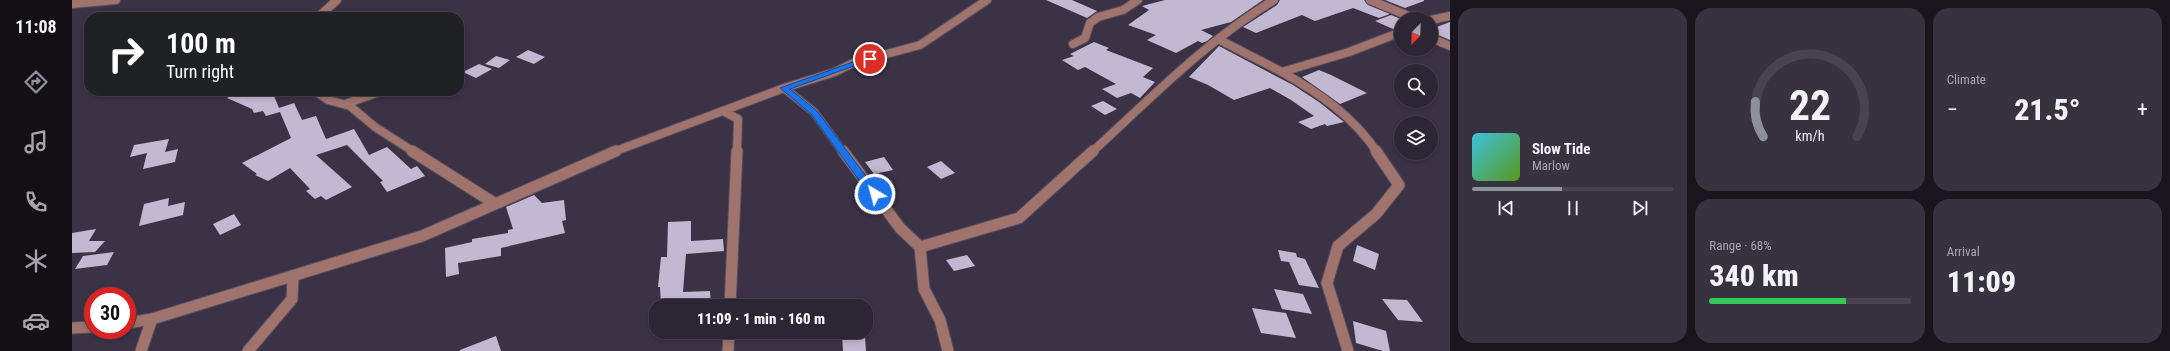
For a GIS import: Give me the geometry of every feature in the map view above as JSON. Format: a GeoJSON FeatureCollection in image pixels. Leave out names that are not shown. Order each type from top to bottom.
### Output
{"type":"FeatureCollection","features":[{"type":"Feature","properties":{"kind":"street"},"geometry":{"type":"LineString","coordinates":[[72,4],[116,0]]}},
{"type":"Feature","properties":{"kind":"street"},"geometry":{"type":"LineString","coordinates":[[324,12],[337,0]]}},
{"type":"Feature","properties":{"kind":"street"},"geometry":{"type":"LineString","coordinates":[[136,322],[152,319],[422,236],[604,155],[784,88],[835,72],[853,63],[920,45],[987,0]]}},
{"type":"Feature","properties":{"kind":"street"},"geometry":{"type":"LineString","coordinates":[[1073,44],[1085,38],[1090,22],[1098,17],[1123,10],[1138,0]]}},
{"type":"Feature","properties":{"kind":"street"},"geometry":{"type":"LineString","coordinates":[[920,247],[1019,218],[1197,56],[1220,40],[1236,24],[1274,0]]}},
{"type":"Feature","properties":{"kind":"street"},"geometry":{"type":"LineString","coordinates":[[1370,0],[1399,12]]}},
{"type":"Feature","properties":{"kind":"street"},"geometry":{"type":"LineString","coordinates":[[1438,19],[1450,16]]}},
{"type":"Feature","properties":{"kind":"street"},"geometry":{"type":"LineString","coordinates":[[1282,72],[1349,52],[1394,35]]}},
{"type":"Feature","properties":{"kind":"street"},"geometry":{"type":"LineString","coordinates":[[1220,40],[1282,72],[1323,96],[1366,135],[1399,185],[1376,214],[1338,246],[1327,282],[1348,351]]}},
{"type":"Feature","properties":{"kind":"street"},"geometry":{"type":"LineString","coordinates":[[1438,41],[1450,46]]}},
{"type":"Feature","properties":{"kind":"street"},"geometry":{"type":"LineString","coordinates":[[784,88],[814,112],[900,228],[920,247],[924,289],[940,320],[948,351]]}},
{"type":"Feature","properties":{"kind":"street"},"geometry":{"type":"LineString","coordinates":[[322,96],[328,100],[352,107],[356,113],[375,126],[494,203]]}},
{"type":"Feature","properties":{"kind":"street"},"geometry":{"type":"LineString","coordinates":[[345,104],[368,96]]}},
{"type":"Feature","properties":{"kind":"street"},"geometry":{"type":"LineString","coordinates":[[723,111],[738,119],[730,299]]}},
{"type":"Feature","properties":{"kind":"street"},"geometry":{"type":"LineString","coordinates":[[248,351],[292,299],[293,276]]}},
{"type":"Feature","properties":{"kind":"street"},"geometry":{"type":"LineString","coordinates":[[140,351],[152,319]]}},
{"type":"Feature","properties":{"kind":"street"},"geometry":{"type":"LineString","coordinates":[[72,328],[84,327]]}},
{"type":"Feature","properties":{"kind":"street"},"geometry":{"type":"LineString","coordinates":[[728,351],[729,339]]}},
{"type":"Feature","properties":{"kind":"building"},"geometry":{"type":"Polygon","coordinates":[[[1046,0],[1072,0],[1097,11],[1087,18],[1046,0]]]}},
{"type":"Feature","properties":{"kind":"building"},"geometry":{"type":"Polygon","coordinates":[[[1165,0],[1263,0],[1231,22],[1201,30],[1213,36],[1207,41],[1202,43],[1198,41],[1176,53],[1147,40],[1156,35],[1128,25],[1149,10],[1142,6],[1165,0]]]}},
{"type":"Feature","properties":{"kind":"building"},"geometry":{"type":"Polygon","coordinates":[[[1280,0],[1364,0],[1368,5],[1390,14],[1379,18],[1353,8],[1315,21],[1302,15],[1256,33],[1243,27],[1277,5],[1280,0]]]}},
{"type":"Feature","properties":{"kind":"building"},"geometry":{"type":"Polygon","coordinates":[[[1385,0],[1424,0],[1424,1],[1405,8],[1385,0]]]}},
{"type":"Feature","properties":{"kind":"building"},"geometry":{"type":"Polygon","coordinates":[[[1391,15],[1394,16],[1394,29],[1393,29],[1375,21],[1391,15]]]}},
{"type":"Feature","properties":{"kind":"building"},"geometry":{"type":"Polygon","coordinates":[[[1450,22],[1450,40],[1438,35],[1438,26],[1450,22]]]}},
{"type":"Feature","properties":{"kind":"building"},"geometry":{"type":"Polygon","coordinates":[[[1094,42],[1109,48],[1106,50],[1153,68],[1143,77],[1155,82],[1140,98],[1131,93],[1117,98],[1102,89],[1116,84],[1085,67],[1078,70],[1062,60],[1074,56],[1070,54],[1094,42]]]}},
{"type":"Feature","properties":{"kind":"building"},"geometry":{"type":"Polygon","coordinates":[[[1219,46],[1293,85],[1319,102],[1344,122],[1327,126],[1325,124],[1311,129],[1298,122],[1314,116],[1270,88],[1234,100],[1208,85],[1189,77],[1219,46]]]}},
{"type":"Feature","properties":{"kind":"building"},"geometry":{"type":"Polygon","coordinates":[[[528,50],[545,57],[534,64],[516,57],[528,50]]]}},
{"type":"Feature","properties":{"kind":"building"},"geometry":{"type":"Polygon","coordinates":[[[496,56],[510,60],[499,68],[485,64],[496,56]]]}},
{"type":"Feature","properties":{"kind":"building"},"geometry":{"type":"Polygon","coordinates":[[[479,64],[492,69],[476,78],[464,72],[479,64]]]}},
{"type":"Feature","properties":{"kind":"building"},"geometry":{"type":"Polygon","coordinates":[[[1319,70],[1367,93],[1340,104],[1302,77],[1319,70]]]}},
{"type":"Feature","properties":{"kind":"building"},"geometry":{"type":"Polygon","coordinates":[[[231,96],[274,96],[279,108],[294,103],[302,120],[316,116],[326,139],[354,129],[369,155],[387,147],[411,169],[417,166],[425,176],[387,192],[380,182],[383,181],[347,145],[316,155],[352,187],[326,200],[321,196],[315,199],[306,191],[310,189],[290,168],[268,181],[255,175],[257,174],[242,163],[291,138],[280,112],[266,116],[263,111],[254,113],[252,109],[227,98],[231,96]]]}},
{"type":"Feature","properties":{"kind":"building"},"geometry":{"type":"Polygon","coordinates":[[[1103,101],[1117,109],[1105,115],[1091,106],[1103,101]]]}},
{"type":"Feature","properties":{"kind":"building"},"geometry":{"type":"Polygon","coordinates":[[[169,139],[165,152],[178,149],[175,162],[143,169],[147,153],[130,157],[134,145],[169,139]]]}},
{"type":"Feature","properties":{"kind":"building"},"geometry":{"type":"Polygon","coordinates":[[[884,157],[893,170],[874,174],[865,162],[884,157]]]}},
{"type":"Feature","properties":{"kind":"building"},"geometry":{"type":"Polygon","coordinates":[[[941,161],[955,173],[941,179],[927,167],[941,161]]]}},
{"type":"Feature","properties":{"kind":"building"},"geometry":{"type":"Polygon","coordinates":[[[534,195],[542,203],[564,200],[566,220],[562,221],[565,233],[501,248],[501,256],[458,263],[459,274],[446,277],[445,248],[472,242],[472,239],[508,233],[508,230],[513,229],[506,207],[534,195]]]}},
{"type":"Feature","properties":{"kind":"building"},"geometry":{"type":"Polygon","coordinates":[[[169,198],[168,206],[185,202],[183,215],[139,226],[144,204],[169,198]]]}},
{"type":"Feature","properties":{"kind":"building"},"geometry":{"type":"Polygon","coordinates":[[[234,214],[241,225],[220,235],[213,224],[234,214]]]}},
{"type":"Feature","properties":{"kind":"building"},"geometry":{"type":"Polygon","coordinates":[[[691,221],[691,241],[723,239],[724,251],[686,254],[683,292],[710,291],[711,299],[661,299],[660,287],[658,287],[661,257],[667,257],[668,222],[691,221]]]}},
{"type":"Feature","properties":{"kind":"building"},"geometry":{"type":"Polygon","coordinates":[[[96,229],[89,241],[105,241],[95,252],[72,253],[72,233],[96,229]]]}},
{"type":"Feature","properties":{"kind":"building"},"geometry":{"type":"Polygon","coordinates":[[[1357,245],[1379,254],[1375,270],[1353,261],[1357,245]]]}},
{"type":"Feature","properties":{"kind":"building"},"geometry":{"type":"Polygon","coordinates":[[[1278,250],[1296,253],[1297,257],[1305,259],[1319,288],[1299,285],[1289,262],[1281,261],[1278,250]]]}},
{"type":"Feature","properties":{"kind":"building"},"geometry":{"type":"Polygon","coordinates":[[[114,252],[107,265],[75,269],[83,256],[114,252]]]}},
{"type":"Feature","properties":{"kind":"building"},"geometry":{"type":"Polygon","coordinates":[[[967,255],[975,266],[954,271],[946,260],[967,255]]]}},
{"type":"Feature","properties":{"kind":"building"},"geometry":{"type":"Polygon","coordinates":[[[1274,289],[1303,294],[1312,314],[1282,309],[1274,289]]]}},
{"type":"Feature","properties":{"kind":"building"},"geometry":{"type":"Polygon","coordinates":[[[1382,299],[1407,300],[1423,322],[1398,320],[1382,299]]]}},
{"type":"Feature","properties":{"kind":"building"},"geometry":{"type":"Polygon","coordinates":[[[1252,308],[1286,313],[1296,338],[1261,333],[1252,308]]]}},
{"type":"Feature","properties":{"kind":"building"},"geometry":{"type":"Polygon","coordinates":[[[1353,321],[1386,331],[1390,351],[1383,351],[1356,343],[1353,321]]]}},
{"type":"Feature","properties":{"kind":"building"},"geometry":{"type":"Polygon","coordinates":[[[496,336],[501,351],[460,351],[460,350],[496,336]]]}},
{"type":"Feature","properties":{"kind":"building"},"geometry":{"type":"Polygon","coordinates":[[[842,339],[865,339],[866,351],[843,351],[842,339]]]}},
{"type":"Feature","properties":{"kind":"route"},"geometry":{"type":"LineString","coordinates":[[870,59],[853,63],[835,72],[784,88],[814,112],[875,194]]}}]}
